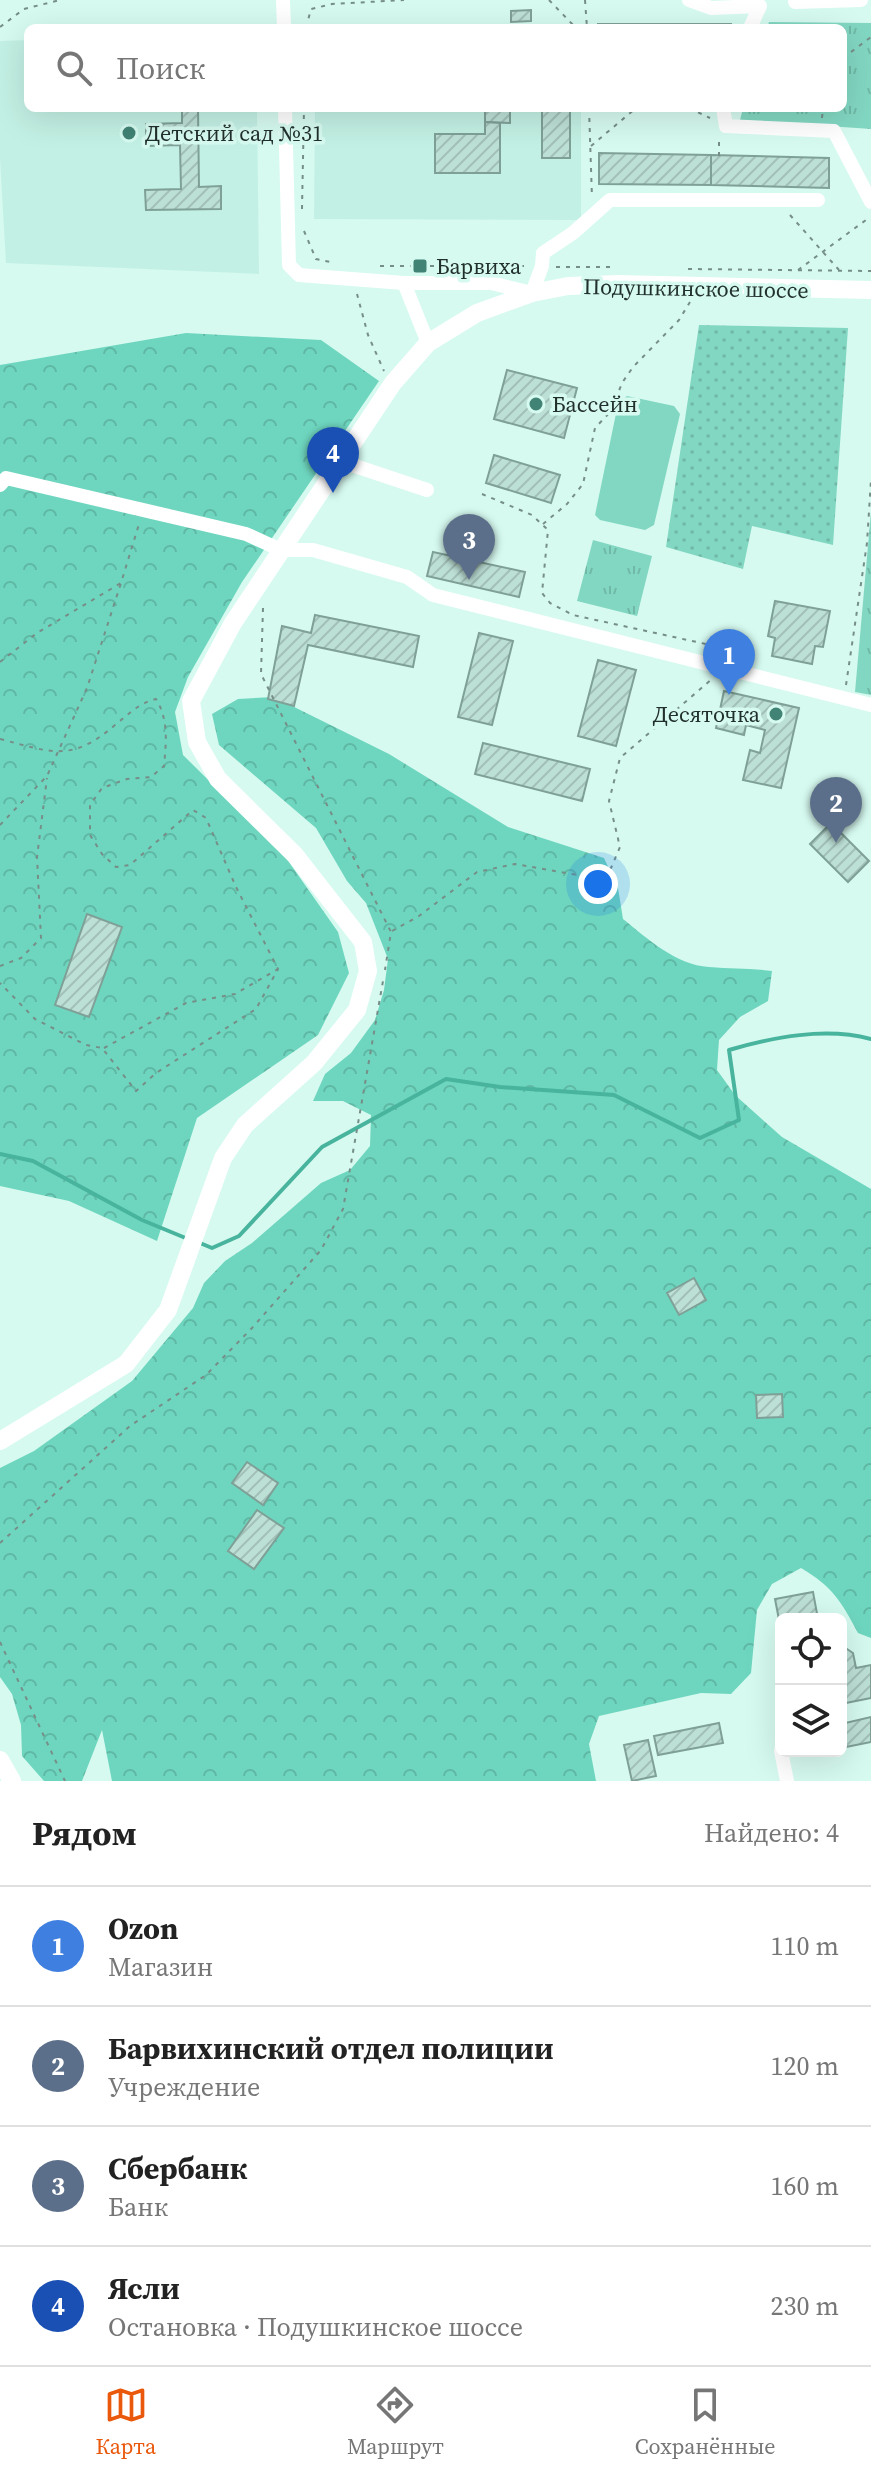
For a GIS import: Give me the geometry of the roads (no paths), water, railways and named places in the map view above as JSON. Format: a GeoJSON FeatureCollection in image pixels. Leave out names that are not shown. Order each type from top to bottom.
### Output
{"type":"FeatureCollection","features":[{"type":"Feature","properties":{"kind":"main road","name":"Подушкинское шоссе"},"geometry":{"type":"LineString","coordinates":[[0,1441],[126,1364],[168,1310],[223,1158],[245,1125],[314,1063],[357,1010],[368,971],[363,942],[295,855],[218,779],[197,742],[191,701],[233,623],[393,383],[428,343],[477,313],[532,293],[580,286],[871,290]]}},
{"type":"Feature","properties":{"kind":"main road"},"geometry":{"type":"LineString","coordinates":[[0,1760],[12,1781]]}},
{"type":"Feature","properties":{"kind":"street"},"geometry":{"type":"LineString","coordinates":[[283,0],[284,24]]}},
{"type":"Feature","properties":{"kind":"street"},"geometry":{"type":"LineString","coordinates":[[689,0],[711,8],[760,3],[752,24]]}},
{"type":"Feature","properties":{"kind":"street"},"geometry":{"type":"LineString","coordinates":[[795,2],[861,0]]}},
{"type":"Feature","properties":{"kind":"street"},"geometry":{"type":"LineString","coordinates":[[285,112],[289,265],[299,275],[404,283],[491,283],[532,293],[542,266],[543,253],[573,233],[610,200],[818,200]]}},
{"type":"Feature","properties":{"kind":"street"},"geometry":{"type":"LineString","coordinates":[[724,112],[726,126],[834,131],[871,202]]}},
{"type":"Feature","properties":{"kind":"street"},"geometry":{"type":"LineString","coordinates":[[404,283],[428,343]]}},
{"type":"Feature","properties":{"kind":"street"},"geometry":{"type":"LineString","coordinates":[[340,461],[427,490]]}},
{"type":"Feature","properties":{"kind":"street"},"geometry":{"type":"LineString","coordinates":[[2,479],[246,534],[281,550],[313,550],[407,577],[433,595],[871,705]]}},
{"type":"Feature","properties":{"kind":"street"},"geometry":{"type":"LineString","coordinates":[[782,1757],[787,1781]]}},
{"type":"Feature","properties":{"kind":"waterway"},"geometry":{"type":"LineString","coordinates":[[200,1243],[212,1248],[239,1236],[322,1147],[446,1079],[500,1087],[614,1095],[700,1138],[739,1120],[729,1050],[800,1035],[854,1035],[871,1039]]}},
{"type":"Feature","properties":{"kind":"waterway"},"geometry":{"type":"LineString","coordinates":[[0,1154],[33,1161],[142,1220],[188,1239]]}},
{"type":"Feature","properties":{"kind":"place","name":"Детский сад №31"},"geometry":{"type":"Point","coordinates":[129,133]}},
{"type":"Feature","properties":{"kind":"place","name":"Барвиха"},"geometry":{"type":"Point","coordinates":[420,266]}},
{"type":"Feature","properties":{"kind":"place","name":"Бассейн"},"geometry":{"type":"Point","coordinates":[536,404]}},
{"type":"Feature","properties":{"kind":"place","name":"Ясли"},"geometry":{"type":"Point","coordinates":[333,493]}},
{"type":"Feature","properties":{"kind":"place","name":"Сбербанк"},"geometry":{"type":"Point","coordinates":[469,580]}},
{"type":"Feature","properties":{"kind":"place","name":"Ozon"},"geometry":{"type":"Point","coordinates":[729,695]}},
{"type":"Feature","properties":{"kind":"place","name":"Десяточка"},"geometry":{"type":"Point","coordinates":[776,714]}},
{"type":"Feature","properties":{"kind":"place","name":"Барвихинский отдел полиции"},"geometry":{"type":"Point","coordinates":[836,843]}}]}
